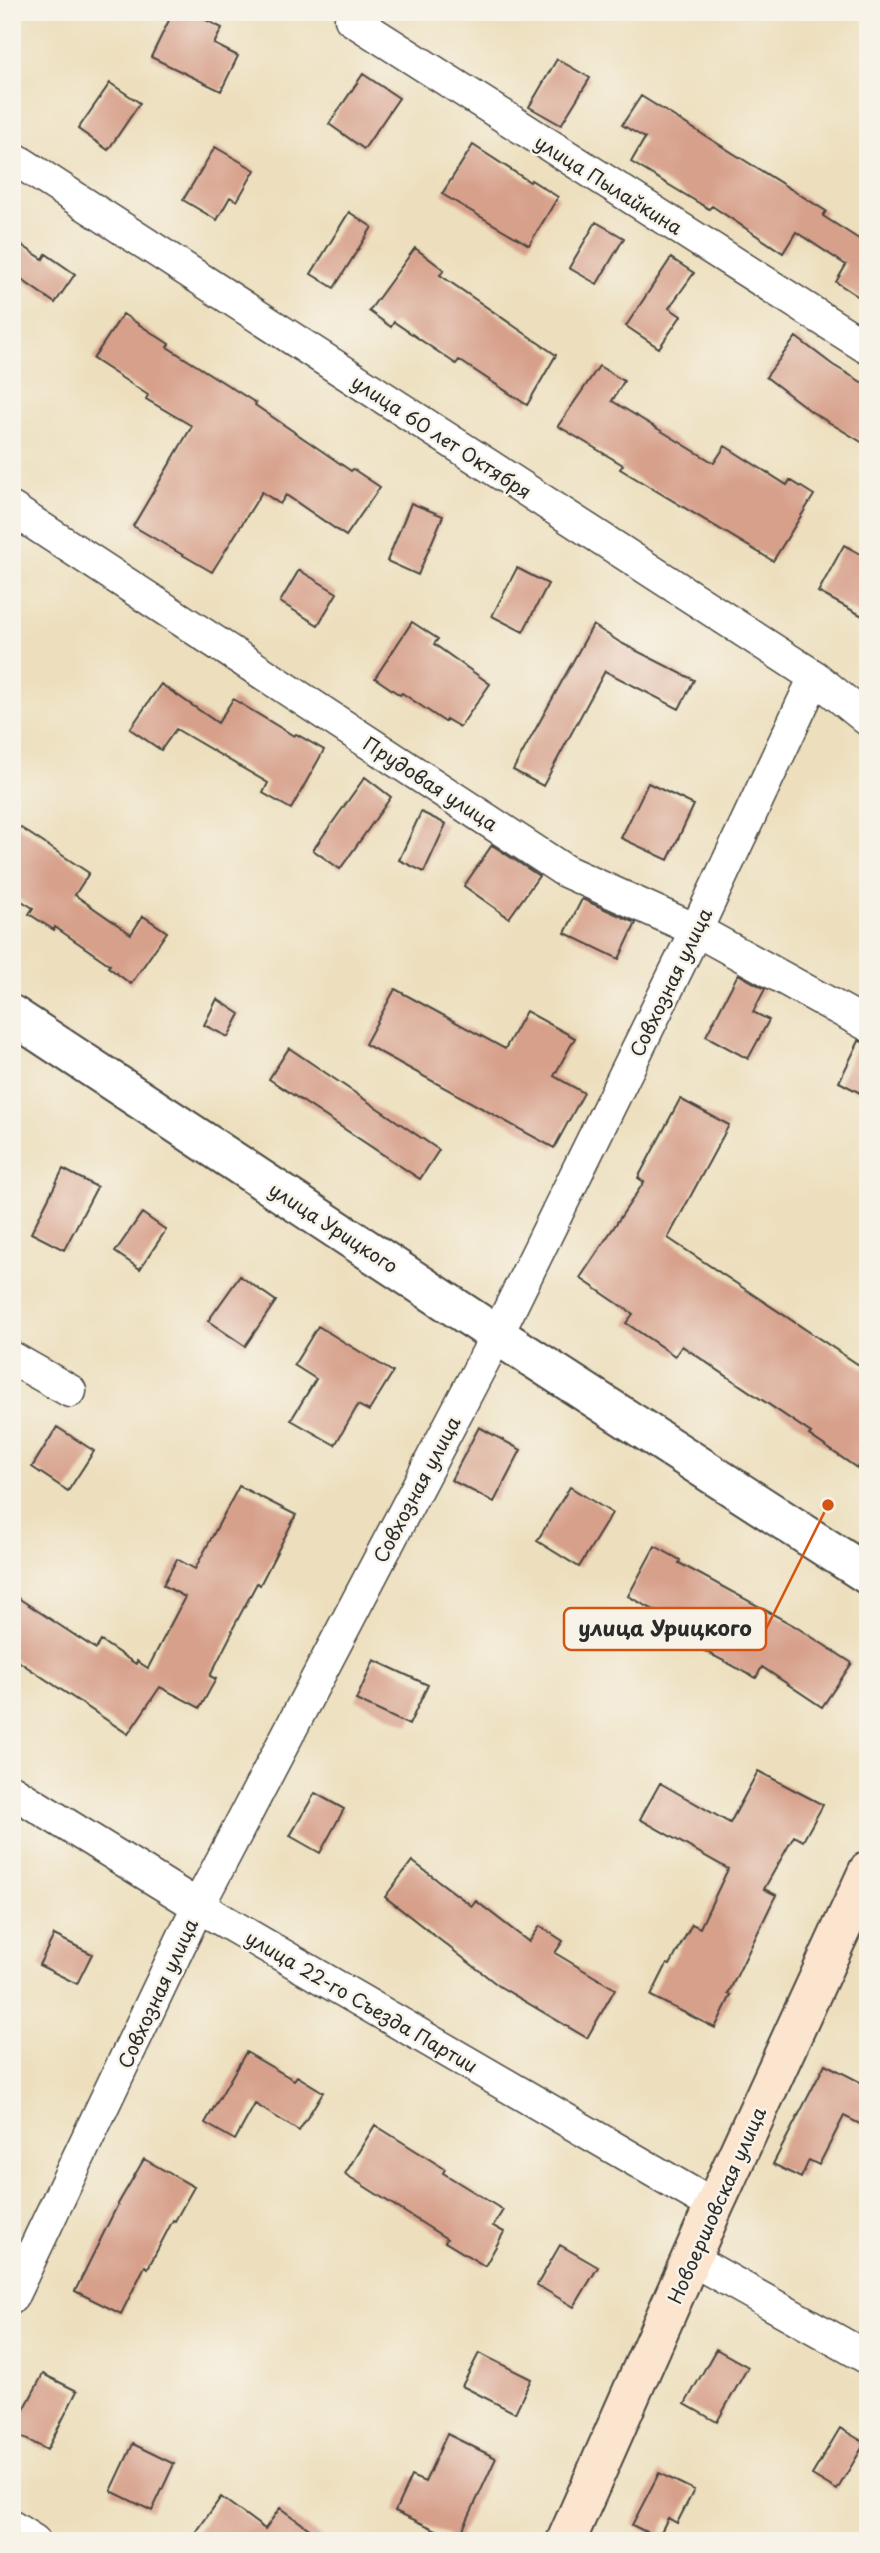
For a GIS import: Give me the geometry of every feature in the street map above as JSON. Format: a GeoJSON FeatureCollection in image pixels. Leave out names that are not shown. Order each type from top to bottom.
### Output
{"type":"FeatureCollection","features":[{"type":"Feature","properties":{"kind":"main road","name":"Новоершовская улица"},"geometry":{"type":"LineString","coordinates":[[566,2541],[714,2206],[868,1871]]}},
{"type":"Feature","properties":{"kind":"street","name":"улица Пылайкина"},"geometry":{"type":"LineString","coordinates":[[351,19],[868,348]]}},
{"type":"Feature","properties":{"kind":"street","name":"улица 60 лет Октября"},"geometry":{"type":"LineString","coordinates":[[12,157],[815,677],[868,720]]}},
{"type":"Feature","properties":{"kind":"street","name":"Прудовая улица"},"geometry":{"type":"LineString","coordinates":[[12,509],[565,871],[696,930],[868,1025]]}},
{"type":"Feature","properties":{"kind":"street","name":"Совхозная улица"},"geometry":{"type":"LineString","coordinates":[[12,2297],[198,1906],[497,1335],[696,930],[815,677]]}},
{"type":"Feature","properties":{"kind":"street","name":"улица Урицкого"},"geometry":{"type":"LineString","coordinates":[[12,1014],[497,1335],[868,1575]]}},
{"type":"Feature","properties":{"kind":"street"},"geometry":{"type":"LineString","coordinates":[[12,1358],[70,1391]]}},
{"type":"Feature","properties":{"kind":"street","name":"улица 22-го Съезда Партии"},"geometry":{"type":"LineString","coordinates":[[12,1791],[198,1906],[714,2206]]}},
{"type":"Feature","properties":{"kind":"street"},"geometry":{"type":"LineString","coordinates":[[691,2259],[868,2358]]}},
{"type":"Feature","properties":{"kind":"street"},"geometry":{"type":"LineString","coordinates":[[12,2527],[34,2541]]}},
{"type":"Feature","properties":{"kind":"building"},"geometry":{"type":"Polygon","coordinates":[[[173,12],[190,12],[222,28],[214,44],[238,56],[221,91],[151,57],[173,12]]]}},
{"type":"Feature","properties":{"kind":"building"},"geometry":{"type":"Polygon","coordinates":[[[557,59],[590,78],[561,125],[529,107],[557,59]]]}},
{"type":"Feature","properties":{"kind":"building"},"geometry":{"type":"Polygon","coordinates":[[[363,74],[399,98],[364,149],[329,124],[363,74]]]}},
{"type":"Feature","properties":{"kind":"building"},"geometry":{"type":"Polygon","coordinates":[[[110,83],[140,103],[108,150],[78,129],[110,83]]]}},
{"type":"Feature","properties":{"kind":"building"},"geometry":{"type":"Polygon","coordinates":[[[641,96],[826,211],[823,216],[862,241],[868,233],[868,303],[836,282],[846,265],[796,232],[783,253],[712,206],[709,209],[631,162],[645,138],[622,125],[641,96]]]}},
{"type":"Feature","properties":{"kind":"building"},"geometry":{"type":"Polygon","coordinates":[[[473,145],[558,197],[529,245],[442,194],[473,145]]]}},
{"type":"Feature","properties":{"kind":"building"},"geometry":{"type":"Polygon","coordinates":[[[215,147],[255,170],[237,201],[230,197],[217,220],[183,200],[215,147]]]}},
{"type":"Feature","properties":{"kind":"building"},"geometry":{"type":"Polygon","coordinates":[[[349,212],[372,227],[334,288],[311,274],[349,212]]]}},
{"type":"Feature","properties":{"kind":"building"},"geometry":{"type":"Polygon","coordinates":[[[596,222],[624,238],[597,284],[569,268],[596,222]]]}},
{"type":"Feature","properties":{"kind":"building"},"geometry":{"type":"Polygon","coordinates":[[[12,239],[43,259],[46,254],[75,274],[55,303],[12,273],[12,239]]]}},
{"type":"Feature","properties":{"kind":"building"},"geometry":{"type":"Polygon","coordinates":[[[415,248],[444,270],[440,275],[556,355],[527,405],[459,360],[456,364],[394,322],[391,327],[369,311],[415,248]]]}},
{"type":"Feature","properties":{"kind":"building"},"geometry":{"type":"Polygon","coordinates":[[[671,258],[694,273],[669,308],[681,316],[659,348],[626,326],[671,258]]]}},
{"type":"Feature","properties":{"kind":"building"},"geometry":{"type":"Polygon","coordinates":[[[123,314],[169,344],[167,347],[256,403],[255,405],[351,471],[353,469],[380,487],[346,536],[286,495],[280,504],[262,492],[212,572],[133,526],[192,426],[146,399],[148,395],[93,359],[123,314]]]}},
{"type":"Feature","properties":{"kind":"building"},"geometry":{"type":"Polygon","coordinates":[[[796,337],[833,365],[868,386],[868,446],[812,412],[766,377],[796,337]]]}},
{"type":"Feature","properties":{"kind":"building"},"geometry":{"type":"Polygon","coordinates":[[[599,366],[624,381],[612,401],[714,463],[725,446],[787,485],[790,480],[814,495],[773,561],[620,469],[623,465],[558,426],[599,366]]]}},
{"type":"Feature","properties":{"kind":"building"},"geometry":{"type":"Polygon","coordinates":[[[411,503],[443,516],[418,575],[387,561],[411,503]]]}},
{"type":"Feature","properties":{"kind":"building"},"geometry":{"type":"Polygon","coordinates":[[[844,545],[868,558],[868,619],[818,592],[844,545]]]}},
{"type":"Feature","properties":{"kind":"building"},"geometry":{"type":"Polygon","coordinates":[[[517,568],[548,584],[523,632],[492,616],[517,568]]]}},
{"type":"Feature","properties":{"kind":"building"},"geometry":{"type":"Polygon","coordinates":[[[299,570],[337,593],[318,625],[280,602],[299,570]]]}},
{"type":"Feature","properties":{"kind":"building"},"geometry":{"type":"Polygon","coordinates":[[[412,622],[438,639],[434,644],[490,684],[460,727],[446,719],[445,722],[375,678],[412,622]]]}},
{"type":"Feature","properties":{"kind":"building"},"geometry":{"type":"Polygon","coordinates":[[[593,625],[621,643],[694,680],[679,709],[605,671],[543,786],[513,770],[593,625]]]}},
{"type":"Feature","properties":{"kind":"building"},"geometry":{"type":"Polygon","coordinates":[[[161,684],[218,723],[233,699],[294,736],[296,734],[324,750],[291,809],[263,793],[268,783],[176,729],[161,750],[130,729],[161,684]]]}},
{"type":"Feature","properties":{"kind":"building"},"geometry":{"type":"Polygon","coordinates":[[[365,777],[391,797],[340,869],[313,850],[365,777]]]}},
{"type":"Feature","properties":{"kind":"building"},"geometry":{"type":"Polygon","coordinates":[[[648,783],[694,805],[668,860],[621,838],[648,783]]]}},
{"type":"Feature","properties":{"kind":"building"},"geometry":{"type":"Polygon","coordinates":[[[421,812],[446,824],[424,872],[399,860],[421,812]]]}},
{"type":"Feature","properties":{"kind":"building"},"geometry":{"type":"Polygon","coordinates":[[[12,822],[89,873],[75,895],[131,934],[143,916],[167,932],[131,984],[108,967],[110,965],[55,927],[54,930],[29,914],[33,908],[12,895],[12,822]]]}},
{"type":"Feature","properties":{"kind":"building"},"geometry":{"type":"Polygon","coordinates":[[[492,845],[539,876],[509,918],[464,886],[492,845]]]}},
{"type":"Feature","properties":{"kind":"building"},"geometry":{"type":"Polygon","coordinates":[[[582,899],[636,923],[619,959],[565,933],[582,899]]]}},
{"type":"Feature","properties":{"kind":"building"},"geometry":{"type":"Polygon","coordinates":[[[738,974],[765,989],[753,1012],[769,1020],[748,1059],[706,1036],[738,974]]]}},
{"type":"Feature","properties":{"kind":"building"},"geometry":{"type":"Polygon","coordinates":[[[395,989],[505,1049],[526,1011],[575,1038],[554,1076],[584,1093],[554,1148],[365,1044],[395,989]]]}},
{"type":"Feature","properties":{"kind":"building"},"geometry":{"type":"Polygon","coordinates":[[[217,999],[240,1014],[228,1037],[204,1025],[217,999]]]}},
{"type":"Feature","properties":{"kind":"building"},"geometry":{"type":"Polygon","coordinates":[[[859,1041],[868,1043],[868,1097],[839,1082],[859,1041]]]}},
{"type":"Feature","properties":{"kind":"building"},"geometry":{"type":"Polygon","coordinates":[[[289,1048],[439,1150],[420,1179],[269,1079],[289,1048]]]}},
{"type":"Feature","properties":{"kind":"building"},"geometry":{"type":"Polygon","coordinates":[[[680,1099],[729,1125],[668,1238],[868,1371],[868,1471],[859,1465],[857,1468],[809,1435],[811,1433],[682,1346],[675,1356],[626,1323],[633,1314],[580,1278],[644,1182],[638,1178],[680,1099]]]}},
{"type":"Feature","properties":{"kind":"building"},"geometry":{"type":"Polygon","coordinates":[[[63,1169],[97,1187],[64,1250],[31,1233],[63,1169]]]}},
{"type":"Feature","properties":{"kind":"building"},"geometry":{"type":"Polygon","coordinates":[[[142,1213],[166,1230],[140,1269],[115,1252],[142,1213]]]}},
{"type":"Feature","properties":{"kind":"building"},"geometry":{"type":"Polygon","coordinates":[[[240,1276],[276,1301],[245,1346],[208,1321],[240,1276]]]}},
{"type":"Feature","properties":{"kind":"building"},"geometry":{"type":"Polygon","coordinates":[[[318,1326],[393,1372],[369,1411],[358,1405],[335,1445],[291,1420],[316,1379],[294,1365],[318,1326]]]}},
{"type":"Feature","properties":{"kind":"building"},"geometry":{"type":"Polygon","coordinates":[[[57,1427],[94,1451],[68,1491],[32,1467],[57,1427]]]}},
{"type":"Feature","properties":{"kind":"building"},"geometry":{"type":"Polygon","coordinates":[[[479,1427],[521,1450],[494,1502],[451,1480],[479,1427]]]}},
{"type":"Feature","properties":{"kind":"building"},"geometry":{"type":"Polygon","coordinates":[[[239,1486],[296,1515],[260,1585],[257,1583],[232,1630],[210,1676],[216,1679],[200,1708],[160,1687],[128,1734],[12,1657],[12,1594],[96,1649],[101,1641],[136,1664],[137,1661],[148,1668],[185,1597],[163,1585],[177,1559],[195,1569],[239,1486]]]}},
{"type":"Feature","properties":{"kind":"building"},"geometry":{"type":"Polygon","coordinates":[[[570,1487],[612,1513],[579,1567],[537,1541],[570,1487]]]}},
{"type":"Feature","properties":{"kind":"building"},"geometry":{"type":"Polygon","coordinates":[[[655,1546],[680,1560],[679,1563],[793,1625],[852,1663],[822,1707],[762,1667],[756,1678],[678,1637],[683,1626],[628,1596],[655,1546]]]}},
{"type":"Feature","properties":{"kind":"building"},"geometry":{"type":"Polygon","coordinates":[[[374,1660],[428,1685],[409,1725],[356,1700],[374,1660]]]}},
{"type":"Feature","properties":{"kind":"building"},"geometry":{"type":"Polygon","coordinates":[[[758,1771],[823,1805],[803,1841],[794,1836],[764,1889],[776,1895],[728,1994],[731,1995],[715,2028],[651,1996],[692,1924],[700,1928],[728,1869],[640,1819],[660,1783],[730,1823],[758,1771]]]}},
{"type":"Feature","properties":{"kind":"building"},"geometry":{"type":"Polygon","coordinates":[[[315,1793],[344,1809],[320,1853],[290,1836],[315,1793]]]}},
{"type":"Feature","properties":{"kind":"building"},"geometry":{"type":"Polygon","coordinates":[[[412,1861],[472,1906],[476,1901],[529,1942],[540,1926],[563,1941],[555,1953],[615,1989],[587,2038],[499,1986],[385,1897],[412,1861]]]}},
{"type":"Feature","properties":{"kind":"building"},"geometry":{"type":"Polygon","coordinates":[[[54,1935],[92,1954],[77,1984],[39,1965],[54,1935]]]}},
{"type":"Feature","properties":{"kind":"building"},"geometry":{"type":"Polygon","coordinates":[[[246,2052],[294,2080],[297,2076],[323,2092],[299,2131],[255,2104],[235,2140],[205,2123],[246,2052]]]}},
{"type":"Feature","properties":{"kind":"building"},"geometry":{"type":"Polygon","coordinates":[[[825,2064],[868,2086],[868,2128],[844,2116],[819,2165],[809,2160],[801,2178],[773,2164],[825,2064]]]}},
{"type":"Feature","properties":{"kind":"building"},"geometry":{"type":"Polygon","coordinates":[[[375,2125],[445,2169],[443,2173],[503,2210],[493,2226],[504,2232],[485,2266],[345,2174],[375,2125]]]}},
{"type":"Feature","properties":{"kind":"building"},"geometry":{"type":"Polygon","coordinates":[[[144,2159],[194,2187],[148,2268],[145,2266],[121,2314],[75,2291],[118,2204],[144,2159]]]}},
{"type":"Feature","properties":{"kind":"building"},"geometry":{"type":"Polygon","coordinates":[[[560,2245],[598,2267],[574,2307],[537,2285],[560,2245]]]}},
{"type":"Feature","properties":{"kind":"building"},"geometry":{"type":"Polygon","coordinates":[[[716,2349],[748,2367],[717,2422],[685,2404],[716,2349]]]}},
{"type":"Feature","properties":{"kind":"building"},"geometry":{"type":"Polygon","coordinates":[[[479,2353],[531,2379],[515,2413],[462,2386],[479,2353]]]}},
{"type":"Feature","properties":{"kind":"building"},"geometry":{"type":"Polygon","coordinates":[[[43,2374],[77,2391],[47,2450],[12,2432],[43,2374]]]}},
{"type":"Feature","properties":{"kind":"building"},"geometry":{"type":"Polygon","coordinates":[[[840,2428],[865,2443],[837,2490],[812,2475],[840,2428]]]}},
{"type":"Feature","properties":{"kind":"building"},"geometry":{"type":"Polygon","coordinates":[[[447,2434],[496,2458],[458,2540],[395,2511],[411,2476],[425,2482],[447,2434]]]}},
{"type":"Feature","properties":{"kind":"building"},"geometry":{"type":"Polygon","coordinates":[[[133,2444],[174,2464],[152,2511],[111,2491],[133,2444]]]}},
{"type":"Feature","properties":{"kind":"building"},"geometry":{"type":"Polygon","coordinates":[[[659,2473],[694,2490],[677,2523],[668,2518],[658,2538],[632,2525],[659,2473]]]}},
{"type":"Feature","properties":{"kind":"building"},"geometry":{"type":"Polygon","coordinates":[[[221,2497],[265,2529],[280,2508],[326,2541],[190,2541],[221,2497]]]}},
{"type":"Feature","properties":{"kind":"place","name":"улица Урицкого"},"geometry":{"type":"Point","coordinates":[828,1505]}}]}
